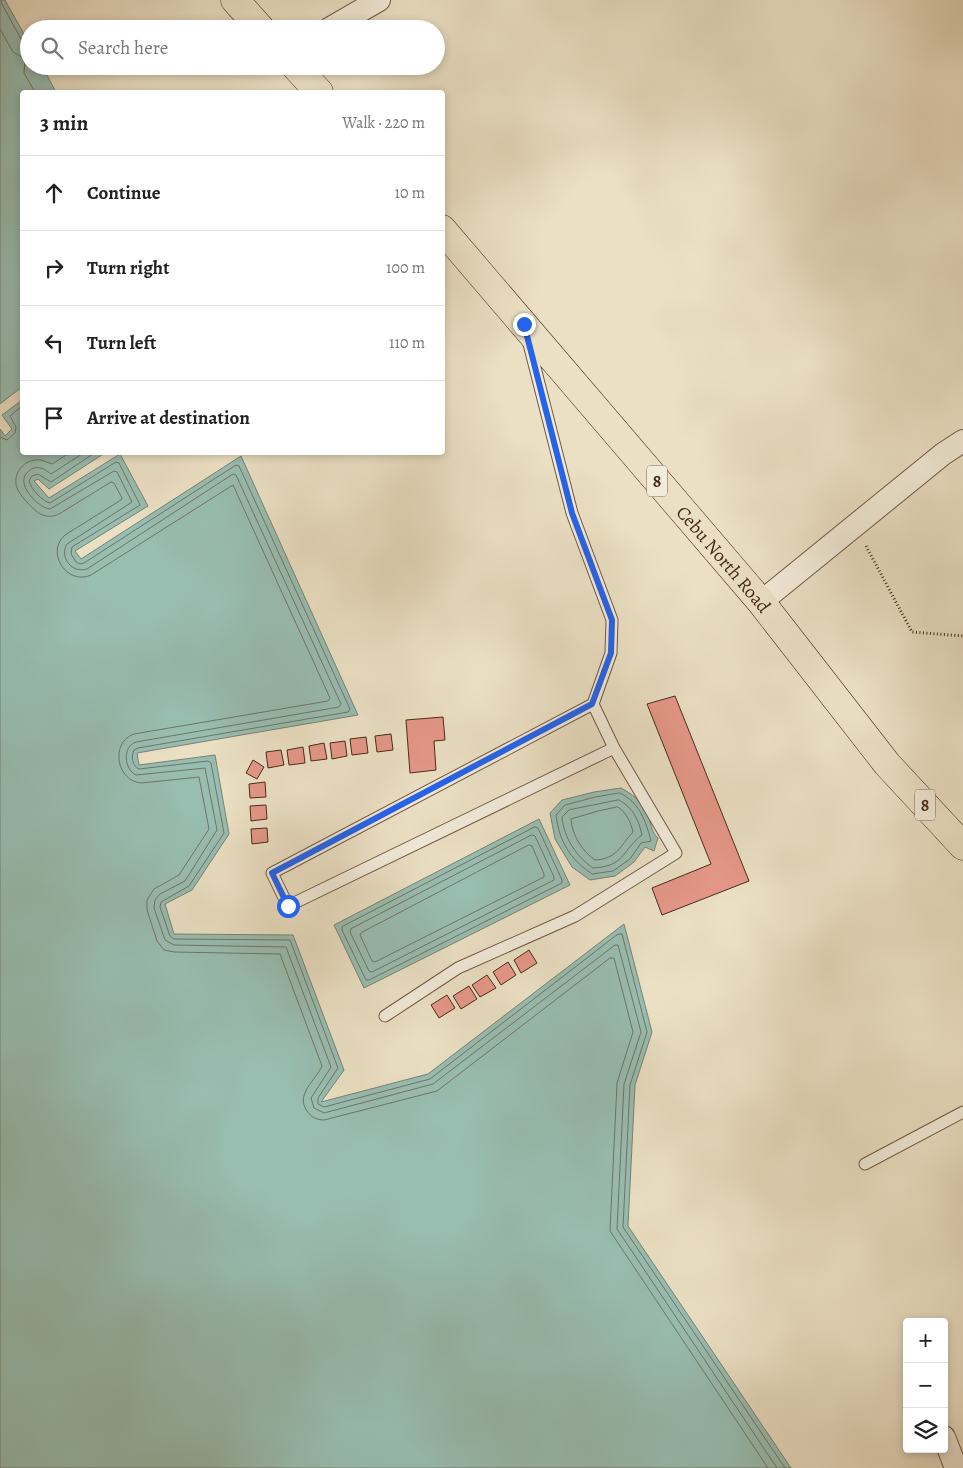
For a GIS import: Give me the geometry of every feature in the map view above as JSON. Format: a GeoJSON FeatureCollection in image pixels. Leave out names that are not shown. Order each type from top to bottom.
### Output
{"type":"FeatureCollection","features":[{"type":"Feature","properties":{"kind":"highway"},"geometry":{"type":"LineString","coordinates":[[236,0],[253,20]]}},
{"type":"Feature","properties":{"kind":"highway"},"geometry":{"type":"LineString","coordinates":[[303,75],[317,90]]}},
{"type":"Feature","properties":{"kind":"highway","name":"Cebu North Road"},"geometry":{"type":"LineString","coordinates":[[445,232],[761,602],[887,764],[963,846]]}},
{"type":"Feature","properties":{"kind":"street"},"geometry":{"type":"LineString","coordinates":[[345,20],[380,0]]}},
{"type":"Feature","properties":{"kind":"street"},"geometry":{"type":"LineString","coordinates":[[761,602],[943,454],[963,441]]}},
{"type":"Feature","properties":{"kind":"street"},"geometry":{"type":"LineString","coordinates":[[948,1448],[956,1468]]}},
{"type":"Feature","properties":{"kind":"lane"},"geometry":{"type":"LineString","coordinates":[[524,324],[572,513],[612,620],[611,653],[592,704],[272,873],[288,906],[614,748]]}},
{"type":"Feature","properties":{"kind":"lane"},"geometry":{"type":"LineString","coordinates":[[385,1016],[458,968],[575,916],[676,853],[614,748],[592,704]]}},
{"type":"Feature","properties":{"kind":"lane"},"geometry":{"type":"LineString","coordinates":[[865,1164],[963,1112]]}},
{"type":"Feature","properties":{"kind":"path"},"geometry":{"type":"LineString","coordinates":[[855,526],[912,632],[963,636]]}},
{"type":"Feature","properties":{"kind":"water"},"geometry":{"type":"Polygon","coordinates":[[[0,0],[5,0],[20,27],[20,75],[47,75],[55,90],[20,90],[20,389],[0,404],[0,0]]]}},
{"type":"Feature","properties":{"kind":"water"},"geometry":{"type":"Polygon","coordinates":[[[20,402],[20,455],[102,455],[49,489],[38,479],[34,481],[49,498],[121,455],[148,506],[75,551],[81,559],[241,456],[358,715],[137,753],[139,765],[215,755],[229,834],[192,890],[165,904],[174,934],[293,935],[344,1070],[321,1102],[428,1074],[624,924],[652,1032],[635,1085],[628,1226],[791,1468],[0,1468],[0,429],[5,436],[12,429],[2,415],[20,402]]]}},
{"type":"Feature","properties":{"kind":"water"},"geometry":{"type":"Polygon","coordinates":[[[621,788],[636,798],[645,809],[652,830],[658,838],[654,851],[645,847],[634,862],[615,876],[590,880],[572,867],[555,839],[550,813],[562,800],[621,788]]]}},
{"type":"Feature","properties":{"kind":"water"},"geometry":{"type":"Polygon","coordinates":[[[539,819],[570,885],[364,988],[334,925],[539,819]]]}},
{"type":"Feature","properties":{"kind":"building"},"geometry":{"type":"Polygon","coordinates":[[[675,696],[749,881],[662,915],[652,888],[711,864],[647,704],[675,696]]]}},
{"type":"Feature","properties":{"kind":"building"},"geometry":{"type":"Polygon","coordinates":[[[443,717],[445,740],[434,741],[436,770],[410,773],[406,720],[443,717]]]}},
{"type":"Feature","properties":{"kind":"building"},"geometry":{"type":"Polygon","coordinates":[[[391,734],[393,750],[377,752],[375,736],[391,734]]]}},
{"type":"Feature","properties":{"kind":"building"},"geometry":{"type":"Polygon","coordinates":[[[366,737],[368,753],[352,755],[350,739],[366,737]]]}},
{"type":"Feature","properties":{"kind":"building"},"geometry":{"type":"Polygon","coordinates":[[[345,741],[347,756],[332,759],[330,743],[345,741]]]}},
{"type":"Feature","properties":{"kind":"building"},"geometry":{"type":"Polygon","coordinates":[[[324,743],[327,759],[311,761],[309,746],[324,743]]]}},
{"type":"Feature","properties":{"kind":"building"},"geometry":{"type":"Polygon","coordinates":[[[303,747],[305,763],[289,765],[287,750],[303,747]]]}},
{"type":"Feature","properties":{"kind":"building"},"geometry":{"type":"Polygon","coordinates":[[[281,750],[284,765],[268,768],[266,752],[281,750]]]}},
{"type":"Feature","properties":{"kind":"building"},"geometry":{"type":"Polygon","coordinates":[[[253,760],[264,767],[257,779],[246,773],[253,760]]]}},
{"type":"Feature","properties":{"kind":"building"},"geometry":{"type":"Polygon","coordinates":[[[265,782],[266,797],[250,798],[249,784],[265,782]]]}},
{"type":"Feature","properties":{"kind":"building"},"geometry":{"type":"Polygon","coordinates":[[[266,805],[267,819],[251,821],[250,806],[266,805]]]}},
{"type":"Feature","properties":{"kind":"building"},"geometry":{"type":"Polygon","coordinates":[[[267,828],[268,842],[252,844],[251,829],[267,828]]]}},
{"type":"Feature","properties":{"kind":"building"},"geometry":{"type":"Polygon","coordinates":[[[529,950],[537,963],[521,973],[514,960],[529,950]]]}},
{"type":"Feature","properties":{"kind":"building"},"geometry":{"type":"Polygon","coordinates":[[[508,962],[516,975],[501,985],[493,972],[508,962]]]}},
{"type":"Feature","properties":{"kind":"building"},"geometry":{"type":"Polygon","coordinates":[[[487,975],[496,988],[480,997],[472,985],[487,975]]]}},
{"type":"Feature","properties":{"kind":"building"},"geometry":{"type":"Polygon","coordinates":[[[469,986],[477,999],[461,1009],[453,996],[469,986]]]}},
{"type":"Feature","properties":{"kind":"building"},"geometry":{"type":"Polygon","coordinates":[[[447,995],[455,1008],[439,1018],[431,1005],[447,995]]]}},
{"type":"Feature","properties":{"kind":"route"},"geometry":{"type":"LineString","coordinates":[[288,906],[272,873],[592,704],[611,653],[612,620],[572,513],[524,324]]}}]}
